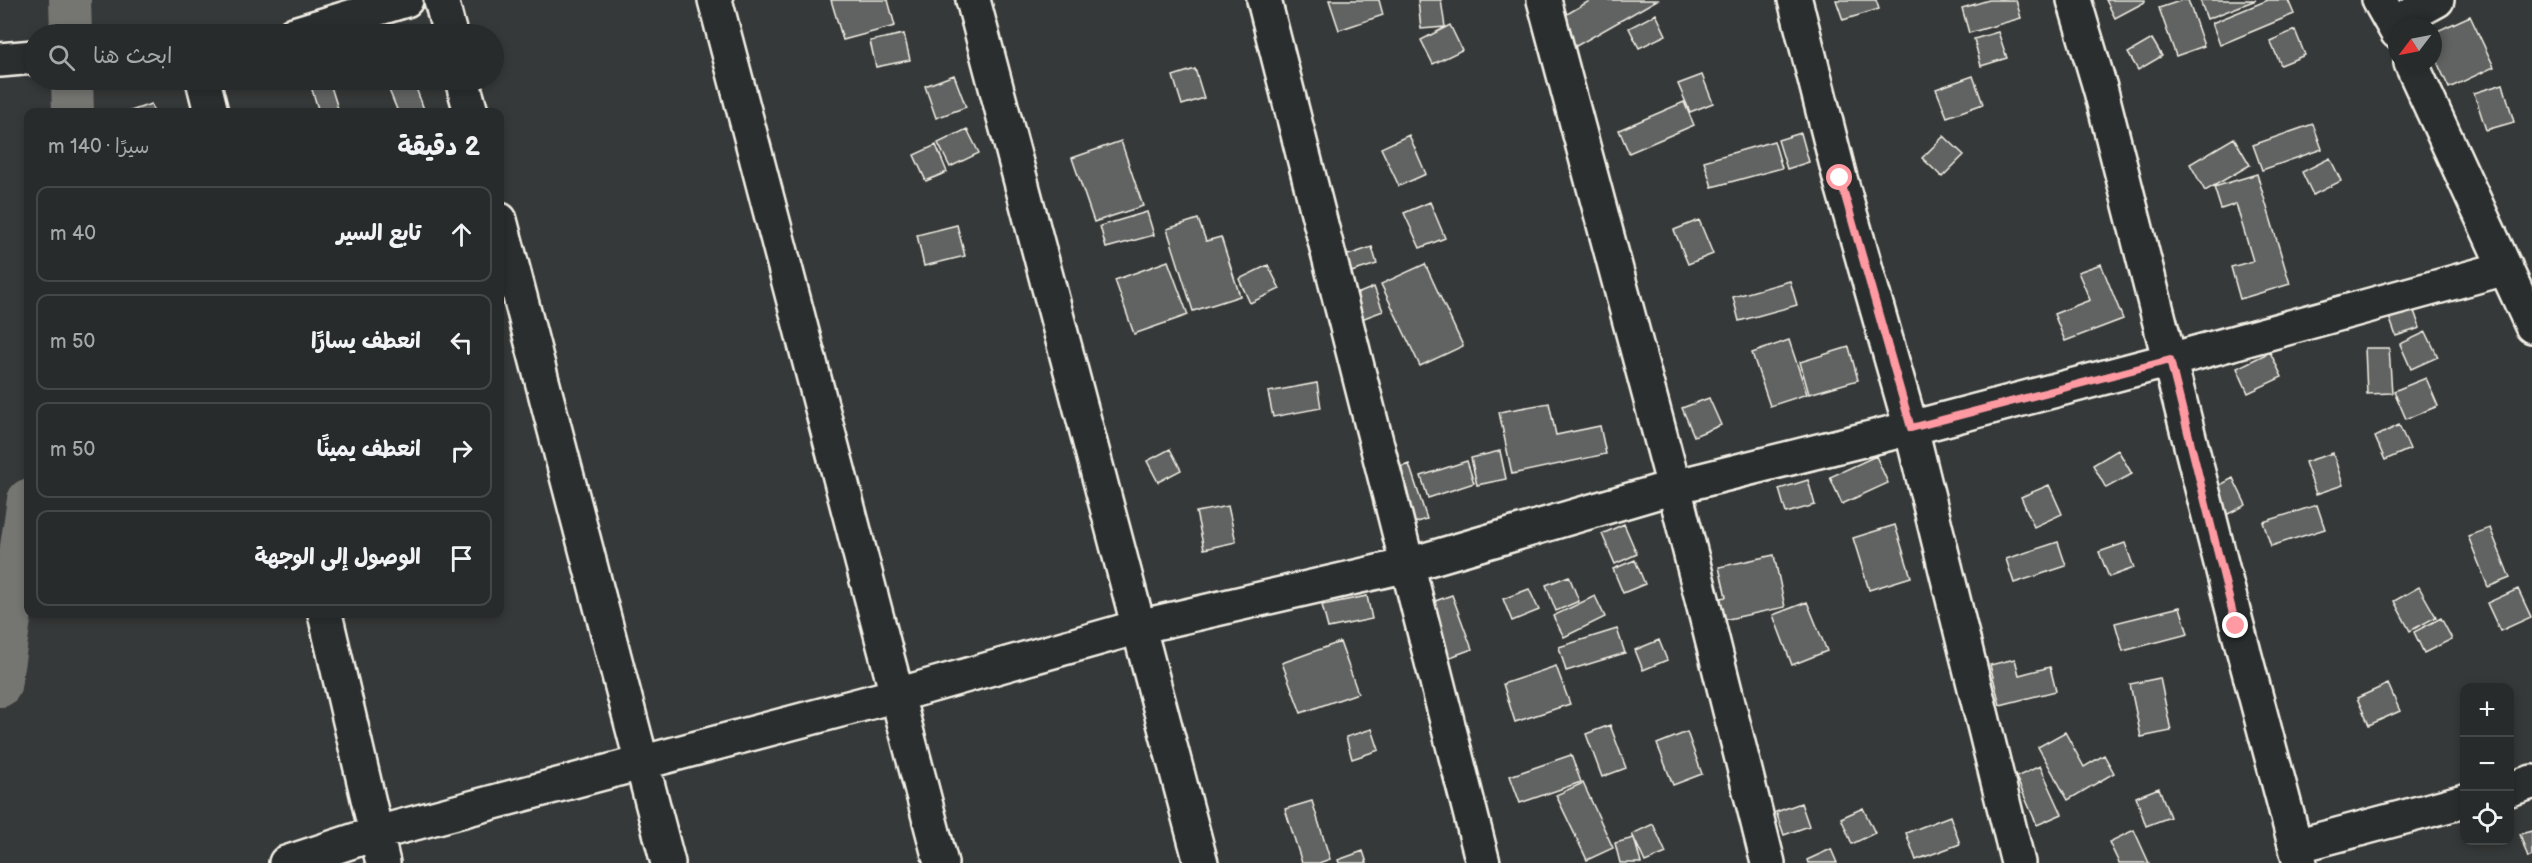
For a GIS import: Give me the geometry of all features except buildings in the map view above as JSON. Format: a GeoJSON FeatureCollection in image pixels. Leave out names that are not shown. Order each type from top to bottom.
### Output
{"type":"FeatureCollection","features":[{"type":"Feature","properties":{"kind":"street"},"geometry":{"type":"LineString","coordinates":[[327,24],[406,0]]}},
{"type":"Feature","properties":{"kind":"street"},"geometry":{"type":"LineString","coordinates":[[441,0],[447,24]]}},
{"type":"Feature","properties":{"kind":"street"},"geometry":{"type":"LineString","coordinates":[[716,0],[941,863]]}},
{"type":"Feature","properties":{"kind":"street"},"geometry":{"type":"LineString","coordinates":[[973,0],[1201,863]]}},
{"type":"Feature","properties":{"kind":"street"},"geometry":{"type":"LineString","coordinates":[[1264,0],[1483,863]]}},
{"type":"Feature","properties":{"kind":"street"},"geometry":{"type":"LineString","coordinates":[[1544,0],[1674,487],[1768,863]]}},
{"type":"Feature","properties":{"kind":"street"},"geometry":{"type":"LineString","coordinates":[[1795,0],[1840,178],[1911,428],[2019,863]]}},
{"type":"Feature","properties":{"kind":"street"},"geometry":{"type":"LineString","coordinates":[[2074,0],[2101,91],[2236,626],[2298,855],[2460,802]]}},
{"type":"Feature","properties":{"kind":"street"},"geometry":{"type":"LineString","coordinates":[[2392,18],[2437,0]]}},
{"type":"Feature","properties":{"kind":"street"},"geometry":{"type":"LineString","coordinates":[[0,60],[24,58]]}},
{"type":"Feature","properties":{"kind":"street"},"geometry":{"type":"LineString","coordinates":[[2415,72],[2532,326]]}},
{"type":"Feature","properties":{"kind":"street"},"geometry":{"type":"LineString","coordinates":[[206,90],[210,108]]}},
{"type":"Feature","properties":{"kind":"street"},"geometry":{"type":"LineString","coordinates":[[465,90],[470,108]]}},
{"type":"Feature","properties":{"kind":"street"},"geometry":{"type":"LineString","coordinates":[[504,235],[668,863]]}},
{"type":"Feature","properties":{"kind":"street"},"geometry":{"type":"LineString","coordinates":[[286,863],[380,848],[643,762],[897,695],[1138,627],[1408,565],[1674,487],[2170,360],[2506,268]]}},
{"type":"Feature","properties":{"kind":"street"},"geometry":{"type":"LineString","coordinates":[[326,618],[380,848]]}},
{"type":"Feature","properties":{"kind":"street"},"geometry":{"type":"LineString","coordinates":[[2514,788],[2532,783]]}},
{"type":"Feature","properties":{"kind":"waterway"},"geometry":{"type":"LineString","coordinates":[[70,0],[71,24]]}},
{"type":"Feature","properties":{"kind":"waterway"},"geometry":{"type":"LineString","coordinates":[[72,90],[73,108]]}},
{"type":"Feature","properties":{"kind":"waterway"},"geometry":{"type":"LineString","coordinates":[[0,686],[24,527]]}},
{"type":"Feature","properties":{"kind":"route"},"geometry":{"type":"LineString","coordinates":[[1840,178],[1911,428],[2170,360],[2236,626]]}}]}
